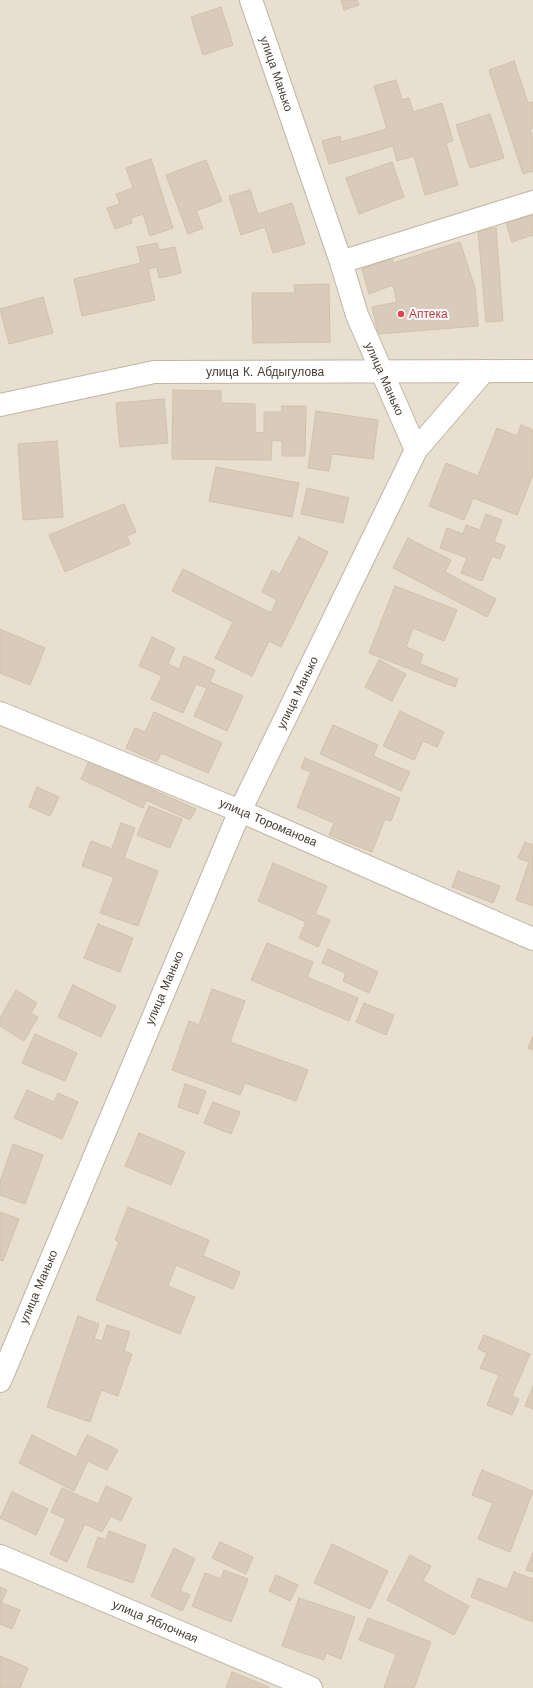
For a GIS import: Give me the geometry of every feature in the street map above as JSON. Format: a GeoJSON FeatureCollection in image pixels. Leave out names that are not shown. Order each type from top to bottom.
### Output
{"type":"FeatureCollection","features":[{"type":"Feature","properties":{"kind":"street","name":"улица Манько"},"geometry":{"type":"LineString","coordinates":[[0,1380],[240,811],[416,450],[357,316],[341,262],[251,0]]}},
{"type":"Feature","properties":{"kind":"street"},"geometry":{"type":"LineString","coordinates":[[341,262],[533,202]]}},
{"type":"Feature","properties":{"kind":"street"},"geometry":{"type":"LineString","coordinates":[[416,450],[484,371]]}},
{"type":"Feature","properties":{"kind":"street","name":"улица К. Абдыгулова"},"geometry":{"type":"LineString","coordinates":[[0,405],[154,372],[533,371]]}},
{"type":"Feature","properties":{"kind":"street","name":"улица Тороманова"},"geometry":{"type":"LineString","coordinates":[[0,713],[240,811],[533,939]]}},
{"type":"Feature","properties":{"kind":"street","name":"улица Яблочная"},"geometry":{"type":"LineString","coordinates":[[0,1556],[311,1688]]}},
{"type":"Feature","properties":{"kind":"shaded area"},"geometry":{"type":"Polygon","coordinates":[[[0,0],[533,0],[533,1688],[0,1688],[0,0]]]}},
{"type":"Feature","properties":{"kind":"building"},"geometry":{"type":"Polygon","coordinates":[[[341,0],[357,0],[359,5],[344,10],[341,0]]]}},
{"type":"Feature","properties":{"kind":"building"},"geometry":{"type":"Polygon","coordinates":[[[221,7],[233,45],[203,55],[191,17],[221,7]]]}},
{"type":"Feature","properties":{"kind":"building"},"geometry":{"type":"Polygon","coordinates":[[[514,61],[528,103],[533,102],[533,128],[530,129],[533,139],[533,171],[523,174],[489,70],[514,61]]]}},
{"type":"Feature","properties":{"kind":"building"},"geometry":{"type":"Polygon","coordinates":[[[396,80],[402,100],[409,98],[413,112],[442,103],[453,141],[446,143],[458,185],[425,195],[414,156],[397,161],[393,146],[329,164],[322,141],[340,136],[341,142],[387,129],[374,86],[396,80]]]}},
{"type":"Feature","properties":{"kind":"building"},"geometry":{"type":"Polygon","coordinates":[[[490,114],[504,158],[470,168],[456,125],[490,114]]]}},
{"type":"Feature","properties":{"kind":"building"},"geometry":{"type":"Polygon","coordinates":[[[151,159],[173,228],[150,236],[143,214],[131,218],[132,223],[115,229],[107,208],[120,204],[116,194],[133,188],[126,168],[151,159]]]}},
{"type":"Feature","properties":{"kind":"building"},"geometry":{"type":"Polygon","coordinates":[[[206,160],[222,201],[196,211],[203,228],[188,234],[166,175],[206,160]]]}},
{"type":"Feature","properties":{"kind":"building"},"geometry":{"type":"Polygon","coordinates":[[[392,162],[404,197],[359,214],[346,178],[392,162]]]}},
{"type":"Feature","properties":{"kind":"building"},"geometry":{"type":"Polygon","coordinates":[[[250,190],[258,214],[292,203],[305,244],[273,253],[265,227],[241,235],[229,196],[250,190]]]}},
{"type":"Feature","properties":{"kind":"building"},"geometry":{"type":"Polygon","coordinates":[[[533,215],[533,235],[512,242],[506,223],[533,215]]]}},
{"type":"Feature","properties":{"kind":"building"},"geometry":{"type":"Polygon","coordinates":[[[496,228],[503,321],[486,322],[478,230],[496,228]]]}},
{"type":"Feature","properties":{"kind":"building"},"geometry":{"type":"Polygon","coordinates":[[[460,242],[475,288],[478,326],[378,334],[372,307],[397,302],[393,285],[369,294],[362,269],[392,258],[393,263],[460,242]]]}},
{"type":"Feature","properties":{"kind":"building"},"geometry":{"type":"Polygon","coordinates":[[[157,243],[159,250],[175,247],[181,273],[159,278],[157,267],[148,269],[155,300],[82,316],[74,279],[141,263],[137,247],[157,243]]]}},
{"type":"Feature","properties":{"kind":"building"},"geometry":{"type":"Polygon","coordinates":[[[329,284],[330,342],[253,343],[252,293],[295,293],[294,285],[329,284]]]}},
{"type":"Feature","properties":{"kind":"building"},"geometry":{"type":"Polygon","coordinates":[[[43,297],[53,333],[9,344],[0,309],[43,297]]]}},
{"type":"Feature","properties":{"kind":"building"},"geometry":{"type":"Polygon","coordinates":[[[173,390],[221,391],[221,403],[255,404],[255,432],[264,433],[264,412],[282,412],[282,406],[306,406],[305,456],[282,456],[282,441],[272,440],[271,460],[172,459],[173,390]]]}},
{"type":"Feature","properties":{"kind":"building"},"geometry":{"type":"Polygon","coordinates":[[[164,399],[168,443],[120,447],[116,403],[164,399]]]}},
{"type":"Feature","properties":{"kind":"building"},"geometry":{"type":"Polygon","coordinates":[[[316,411],[378,420],[373,459],[332,454],[329,471],[308,468],[316,411]]]}},
{"type":"Feature","properties":{"kind":"building"},"geometry":{"type":"Polygon","coordinates":[[[521,425],[533,430],[533,475],[517,515],[473,498],[464,520],[429,506],[446,463],[478,476],[497,428],[517,436],[521,425]]]}},
{"type":"Feature","properties":{"kind":"building"},"geometry":{"type":"Polygon","coordinates":[[[57,441],[63,517],[23,520],[18,444],[57,441]]]}},
{"type":"Feature","properties":{"kind":"building"},"geometry":{"type":"Polygon","coordinates":[[[216,467],[299,483],[292,517],[209,501],[216,467]]]}},
{"type":"Feature","properties":{"kind":"building"},"geometry":{"type":"Polygon","coordinates":[[[307,488],[349,498],[343,523],[301,514],[307,488]]]}},
{"type":"Feature","properties":{"kind":"building"},"geometry":{"type":"Polygon","coordinates":[[[124,504],[136,532],[127,536],[130,544],[65,572],[49,535],[124,504]]]}},
{"type":"Feature","properties":{"kind":"building"},"geometry":{"type":"Polygon","coordinates":[[[486,514],[502,520],[494,542],[505,546],[500,559],[492,556],[482,581],[461,573],[467,558],[440,548],[447,528],[463,534],[466,525],[480,530],[486,514]]]}},
{"type":"Feature","properties":{"kind":"building"},"geometry":{"type":"Polygon","coordinates":[[[299,537],[328,552],[281,647],[269,641],[252,676],[215,658],[233,622],[172,591],[183,569],[271,613],[277,600],[262,592],[272,570],[280,574],[299,537]]]}},
{"type":"Feature","properties":{"kind":"building"},"geometry":{"type":"Polygon","coordinates":[[[408,538],[451,560],[445,572],[496,599],[487,617],[393,568],[408,538]]]}},
{"type":"Feature","properties":{"kind":"building"},"geometry":{"type":"Polygon","coordinates":[[[395,586],[457,610],[444,641],[413,628],[406,647],[423,654],[420,664],[458,679],[455,687],[369,653],[395,586]]]}},
{"type":"Feature","properties":{"kind":"building"},"geometry":{"type":"Polygon","coordinates":[[[0,629],[45,648],[30,685],[0,673],[0,629]]]}},
{"type":"Feature","properties":{"kind":"building"},"geometry":{"type":"Polygon","coordinates":[[[152,637],[175,648],[168,664],[179,669],[184,656],[215,670],[210,682],[243,696],[227,731],[194,716],[207,688],[196,684],[183,713],[151,699],[162,676],[139,666],[152,637]]]}},
{"type":"Feature","properties":{"kind":"building"},"geometry":{"type":"Polygon","coordinates":[[[379,660],[406,674],[392,701],[365,687],[379,660]]]}},
{"type":"Feature","properties":{"kind":"building"},"geometry":{"type":"Polygon","coordinates":[[[400,711],[444,732],[437,747],[423,741],[414,760],[383,746],[400,711]]]}},
{"type":"Feature","properties":{"kind":"building"},"geometry":{"type":"Polygon","coordinates":[[[154,712],[222,743],[208,773],[161,753],[157,762],[126,748],[135,728],[145,732],[154,712]]]}},
{"type":"Feature","properties":{"kind":"building"},"geometry":{"type":"Polygon","coordinates":[[[333,725],[378,745],[373,756],[410,772],[401,791],[320,754],[333,725]]]}},
{"type":"Feature","properties":{"kind":"building"},"geometry":{"type":"Polygon","coordinates":[[[305,758],[400,798],[391,821],[385,819],[372,852],[329,835],[334,823],[297,807],[311,772],[301,768],[305,758]]]}},
{"type":"Feature","properties":{"kind":"building"},"geometry":{"type":"Polygon","coordinates":[[[89,761],[196,809],[190,820],[146,800],[143,808],[81,779],[89,761]]]}},
{"type":"Feature","properties":{"kind":"building"},"geometry":{"type":"Polygon","coordinates":[[[37,787],[59,797],[50,816],[29,807],[37,787]]]}},
{"type":"Feature","properties":{"kind":"building"},"geometry":{"type":"Polygon","coordinates":[[[149,806],[182,819],[170,848],[137,835],[149,806]]]}},
{"type":"Feature","properties":{"kind":"building"},"geometry":{"type":"Polygon","coordinates":[[[121,823],[135,828],[124,858],[158,871],[138,926],[100,913],[114,877],[82,866],[91,841],[112,849],[121,823]]]}},
{"type":"Feature","properties":{"kind":"building"},"geometry":{"type":"Polygon","coordinates":[[[525,842],[533,845],[533,906],[516,900],[529,862],[518,858],[525,842]]]}},
{"type":"Feature","properties":{"kind":"building"},"geometry":{"type":"Polygon","coordinates":[[[273,863],[327,886],[315,914],[330,920],[318,947],[299,938],[306,922],[258,901],[273,863]]]}},
{"type":"Feature","properties":{"kind":"building"},"geometry":{"type":"Polygon","coordinates":[[[458,871],[500,886],[493,903],[452,887],[458,871]]]}},
{"type":"Feature","properties":{"kind":"building"},"geometry":{"type":"Polygon","coordinates":[[[98,924],[133,938],[120,972],[84,958],[98,924]]]}},
{"type":"Feature","properties":{"kind":"building"},"geometry":{"type":"Polygon","coordinates":[[[267,943],[313,962],[307,977],[358,998],[349,1021],[251,980],[267,943]]]}},
{"type":"Feature","properties":{"kind":"building"},"geometry":{"type":"Polygon","coordinates":[[[328,949],[378,972],[369,993],[343,981],[346,973],[322,963],[328,949]]]}},
{"type":"Feature","properties":{"kind":"building"},"geometry":{"type":"Polygon","coordinates":[[[73,985],[116,1006],[101,1037],[58,1017],[73,985]]]}},
{"type":"Feature","properties":{"kind":"building"},"geometry":{"type":"Polygon","coordinates":[[[212,989],[245,1001],[230,1042],[308,1070],[296,1101],[245,1083],[240,1095],[172,1070],[189,1021],[199,1025],[212,989]]]}},
{"type":"Feature","properties":{"kind":"building"},"geometry":{"type":"Polygon","coordinates":[[[16,990],[37,1003],[31,1013],[38,1017],[24,1041],[0,1026],[0,1018],[16,990]]]}},
{"type":"Feature","properties":{"kind":"building"},"geometry":{"type":"Polygon","coordinates":[[[364,1003],[394,1015],[386,1035],[356,1022],[364,1003]]]}},
{"type":"Feature","properties":{"kind":"building"},"geometry":{"type":"Polygon","coordinates":[[[35,1034],[77,1053],[65,1081],[22,1063],[35,1034]]]}},
{"type":"Feature","properties":{"kind":"building"},"geometry":{"type":"Polygon","coordinates":[[[533,1036],[533,1050],[528,1048],[533,1036]]]}},
{"type":"Feature","properties":{"kind":"building"},"geometry":{"type":"Polygon","coordinates":[[[185,1084],[206,1091],[198,1114],[178,1107],[185,1084]]]}},
{"type":"Feature","properties":{"kind":"building"},"geometry":{"type":"Polygon","coordinates":[[[27,1090],[54,1102],[58,1093],[78,1102],[62,1139],[14,1118],[27,1090]]]}},
{"type":"Feature","properties":{"kind":"building"},"geometry":{"type":"Polygon","coordinates":[[[213,1102],[240,1112],[231,1134],[204,1123],[213,1102]]]}},
{"type":"Feature","properties":{"kind":"building"},"geometry":{"type":"Polygon","coordinates":[[[139,1133],[185,1152],[171,1185],[125,1166],[139,1133]]]}},
{"type":"Feature","properties":{"kind":"building"},"geometry":{"type":"Polygon","coordinates":[[[13,1144],[43,1155],[25,1204],[0,1195],[0,1182],[13,1144]]]}},
{"type":"Feature","properties":{"kind":"building"},"geometry":{"type":"Polygon","coordinates":[[[128,1207],[209,1240],[203,1256],[240,1272],[233,1289],[176,1265],[168,1286],[195,1297],[180,1334],[96,1300],[119,1242],[115,1240],[128,1207]]]}},
{"type":"Feature","properties":{"kind":"building"},"geometry":{"type":"Polygon","coordinates":[[[0,1212],[19,1219],[3,1261],[0,1260],[0,1212]]]}},
{"type":"Feature","properties":{"kind":"building"},"geometry":{"type":"Polygon","coordinates":[[[78,1316],[99,1324],[94,1339],[102,1341],[107,1325],[130,1332],[124,1351],[132,1354],[118,1396],[101,1390],[90,1422],[47,1407],[78,1316]]]}},
{"type":"Feature","properties":{"kind":"building"},"geometry":{"type":"Polygon","coordinates":[[[484,1335],[530,1354],[512,1396],[519,1399],[512,1415],[487,1405],[499,1375],[480,1368],[487,1353],[478,1349],[484,1335]]]}},
{"type":"Feature","properties":{"kind":"building"},"geometry":{"type":"Polygon","coordinates":[[[533,1386],[533,1409],[525,1406],[533,1386]]]}},
{"type":"Feature","properties":{"kind":"building"},"geometry":{"type":"Polygon","coordinates":[[[32,1435],[76,1457],[87,1435],[118,1450],[107,1470],[88,1461],[74,1491],[19,1463],[32,1435]]]}},
{"type":"Feature","properties":{"kind":"building"},"geometry":{"type":"Polygon","coordinates":[[[482,1470],[533,1491],[510,1552],[478,1539],[493,1503],[472,1495],[482,1470]]]}},
{"type":"Feature","properties":{"kind":"building"},"geometry":{"type":"Polygon","coordinates":[[[106,1486],[132,1498],[121,1521],[111,1516],[102,1532],[85,1524],[67,1562],[50,1554],[66,1519],[51,1512],[62,1488],[98,1504],[106,1486]]]}},
{"type":"Feature","properties":{"kind":"building"},"geometry":{"type":"Polygon","coordinates":[[[12,1492],[48,1509],[36,1535],[0,1518],[12,1492]]]}},
{"type":"Feature","properties":{"kind":"building"},"geometry":{"type":"Polygon","coordinates":[[[109,1531],[146,1545],[133,1583],[87,1567],[98,1537],[106,1540],[109,1531]]]}},
{"type":"Feature","properties":{"kind":"building"},"geometry":{"type":"Polygon","coordinates":[[[220,1542],[253,1557],[246,1574],[212,1558],[220,1542]]]}},
{"type":"Feature","properties":{"kind":"building"},"geometry":{"type":"Polygon","coordinates":[[[332,1544],[388,1571],[370,1609],[314,1583],[332,1544]]]}},
{"type":"Feature","properties":{"kind":"building"},"geometry":{"type":"Polygon","coordinates":[[[174,1548],[195,1559],[180,1591],[190,1595],[182,1611],[151,1596],[174,1548]]]}},
{"type":"Feature","properties":{"kind":"building"},"geometry":{"type":"Polygon","coordinates":[[[533,1553],[533,1572],[526,1570],[533,1553]]]}},
{"type":"Feature","properties":{"kind":"building"},"geometry":{"type":"Polygon","coordinates":[[[410,1555],[431,1566],[423,1581],[469,1606],[454,1635],[387,1600],[410,1555]]]}},
{"type":"Feature","properties":{"kind":"building"},"geometry":{"type":"Polygon","coordinates":[[[224,1570],[248,1579],[231,1622],[192,1606],[205,1573],[221,1579],[224,1570]]]}},
{"type":"Feature","properties":{"kind":"building"},"geometry":{"type":"Polygon","coordinates":[[[514,1572],[533,1579],[533,1622],[471,1597],[478,1578],[507,1589],[514,1572]]]}},
{"type":"Feature","properties":{"kind":"building"},"geometry":{"type":"Polygon","coordinates":[[[276,1575],[298,1585],[290,1601],[269,1591],[276,1575]]]}},
{"type":"Feature","properties":{"kind":"building"},"geometry":{"type":"Polygon","coordinates":[[[0,1587],[7,1590],[1,1603],[20,1610],[12,1629],[0,1624],[0,1587]]]}},
{"type":"Feature","properties":{"kind":"building"},"geometry":{"type":"Polygon","coordinates":[[[299,1598],[355,1617],[341,1659],[326,1653],[324,1660],[282,1646],[299,1598]]]}},
{"type":"Feature","properties":{"kind":"building"},"geometry":{"type":"Polygon","coordinates":[[[368,1618],[431,1642],[414,1688],[384,1688],[396,1654],[359,1640],[368,1618]]]}},
{"type":"Feature","properties":{"kind":"building"},"geometry":{"type":"Polygon","coordinates":[[[0,1656],[28,1668],[20,1688],[0,1688],[0,1656]]]}},
{"type":"Feature","properties":{"kind":"building"},"geometry":{"type":"Polygon","coordinates":[[[232,1672],[269,1687],[269,1688],[226,1688],[232,1672]]]}},
{"type":"Feature","properties":{"kind":"place","name":"Аптека"},"geometry":{"type":"Point","coordinates":[401,314]}}]}
